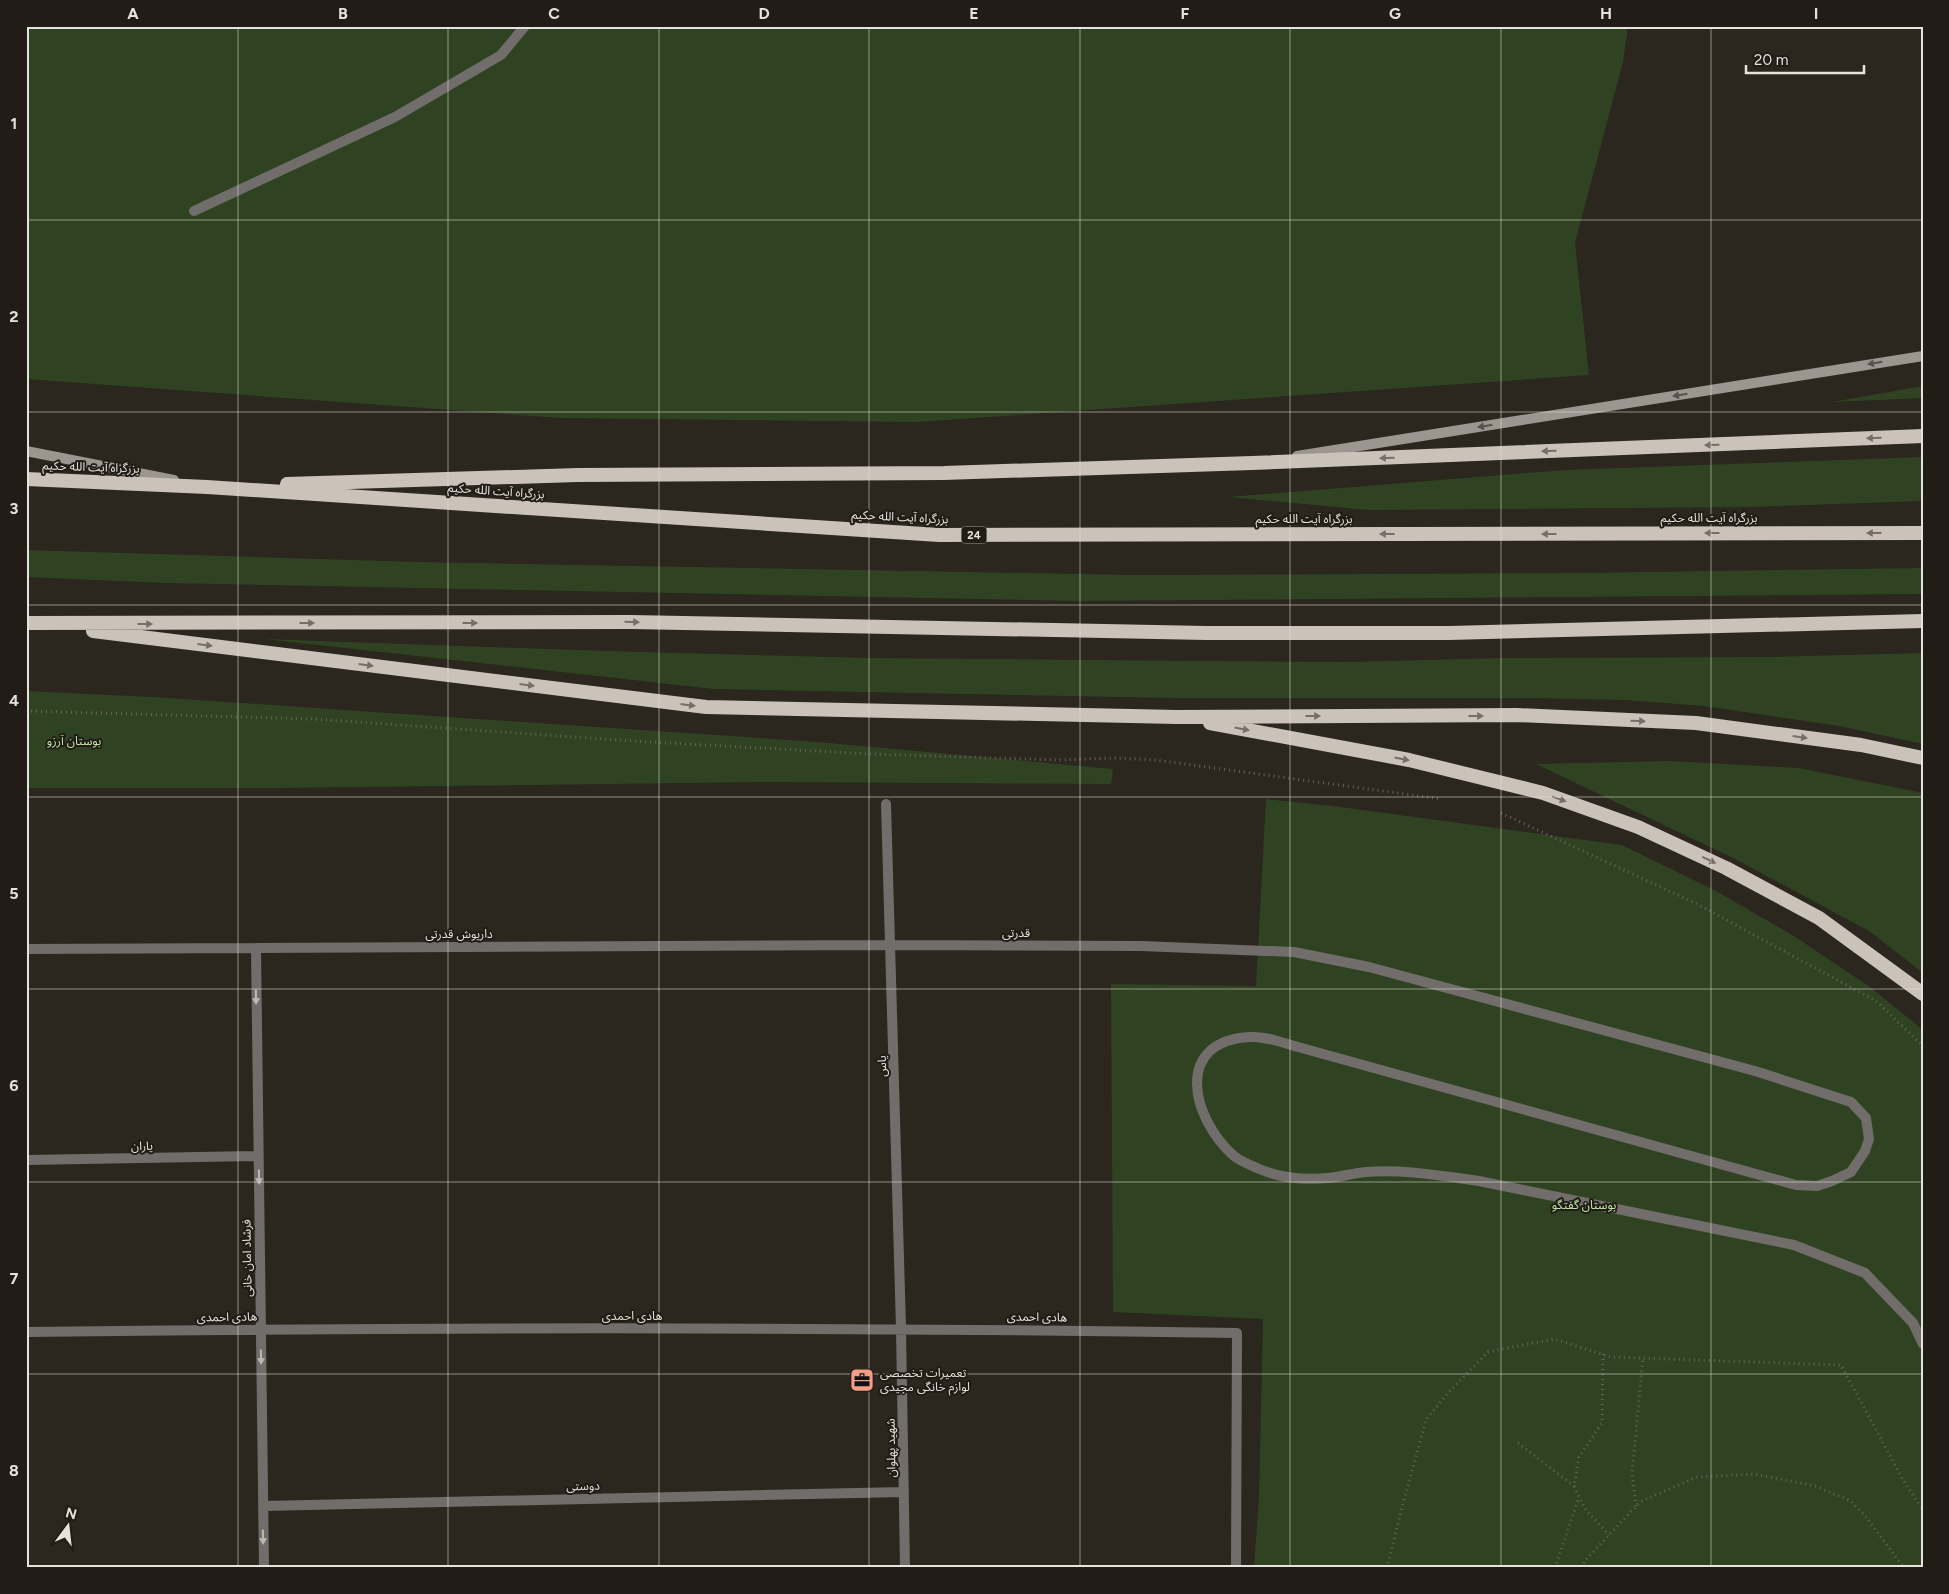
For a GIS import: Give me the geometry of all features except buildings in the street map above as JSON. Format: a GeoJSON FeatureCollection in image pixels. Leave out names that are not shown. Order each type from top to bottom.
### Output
{"type":"FeatureCollection","features":[{"type":"Feature","properties":{"kind":"highway"},"geometry":{"type":"LineString","coordinates":[[207,487],[577,475],[944,473],[1252,463],[1923,436]]}},
{"type":"Feature","properties":{"kind":"highway","name":"بزرگراه آیت الله حکیم"},"geometry":{"type":"LineString","coordinates":[[26,479],[207,487],[939,535],[1923,533]]}},
{"type":"Feature","properties":{"kind":"highway"},"geometry":{"type":"LineString","coordinates":[[30,624],[630,622],[1215,634],[1449,633],[1923,621]]}},
{"type":"Feature","properties":{"kind":"highway"},"geometry":{"type":"LineString","coordinates":[[30,624],[706,707],[1177,716],[1517,716],[1696,723],[1861,745],[1923,758]]}},
{"type":"Feature","properties":{"kind":"highway"},"geometry":{"type":"LineString","coordinates":[[1177,716],[1409,760],[1544,793],[1638,827],[1726,868],[1819,918],[1923,994]]}},
{"type":"Feature","properties":{"kind":"main road"},"geometry":{"type":"LineString","coordinates":[[1252,463],[1923,356]]}},
{"type":"Feature","properties":{"kind":"main road"},"geometry":{"type":"LineString","coordinates":[[26,451],[207,487]]}},
{"type":"Feature","properties":{"kind":"street"},"geometry":{"type":"LineString","coordinates":[[194,211],[395,117],[502,55],[525,26]]}},
{"type":"Feature","properties":{"kind":"street","name":"یاس"},"geometry":{"type":"LineString","coordinates":[[886,804],[901,1328]]}},
{"type":"Feature","properties":{"kind":"street","name":"قدرتی"},"geometry":{"type":"LineString","coordinates":[[891,945],[1141,946],[1294,952],[1369,967],[1755,1071],[1851,1102],[1866,1118],[1869,1139],[1865,1151],[1851,1172],[1817,1186],[1796,1185],[1298,1047],[1252,1037],[1221,1042],[1205,1054],[1198,1070],[1197,1094],[1204,1116],[1217,1136],[1234,1156],[1260,1169],[1291,1178],[1327,1178],[1365,1172],[1408,1172],[1441,1176],[1489,1183],[1794,1245],[1864,1274],[1912,1323],[1923,1344]]}},
{"type":"Feature","properties":{"kind":"street","name":"داریوش قدرتی"},"geometry":{"type":"LineString","coordinates":[[26,949],[891,945]]}},
{"type":"Feature","properties":{"kind":"street","name":"فرشاد امان خانی"},"geometry":{"type":"LineString","coordinates":[[256,948],[264,1568]]}},
{"type":"Feature","properties":{"kind":"street","name":"یاران"},"geometry":{"type":"LineString","coordinates":[[26,1160],[258,1156]]}},
{"type":"Feature","properties":{"kind":"street","name":"هادی احمدی"},"geometry":{"type":"LineString","coordinates":[[26,1332],[260,1329],[901,1328],[1237,1333],[1236,1568]]}},
{"type":"Feature","properties":{"kind":"street","name":"شهید پهلوان"},"geometry":{"type":"LineString","coordinates":[[901,1328],[905,1568]]}},
{"type":"Feature","properties":{"kind":"street","name":"دوستی"},"geometry":{"type":"LineString","coordinates":[[263,1506],[904,1492]]}},
{"type":"Feature","properties":{"kind":"path"},"geometry":{"type":"LineString","coordinates":[[26,711],[313,718],[632,742],[870,754],[1059,760],[1115,758],[1155,760],[1444,799]]}},
{"type":"Feature","properties":{"kind":"path"},"geometry":{"type":"LineString","coordinates":[[1500,813],[1697,904],[1876,1001],[1923,1046]]}},
{"type":"Feature","properties":{"kind":"path"},"geometry":{"type":"LineString","coordinates":[[1387,1568],[1426,1420],[1447,1394],[1488,1352],[1554,1339],[1611,1357],[1841,1365],[1903,1480],[1923,1510]]}},
{"type":"Feature","properties":{"kind":"path"},"geometry":{"type":"LineString","coordinates":[[1574,1486],[1579,1457],[1602,1423],[1603,1354]]}},
{"type":"Feature","properties":{"kind":"path"},"geometry":{"type":"LineString","coordinates":[[1636,1506],[1632,1474],[1643,1358]]}},
{"type":"Feature","properties":{"kind":"path"},"geometry":{"type":"LineString","coordinates":[[1518,1443],[1574,1486],[1585,1509],[1609,1535]]}},
{"type":"Feature","properties":{"kind":"path"},"geometry":{"type":"LineString","coordinates":[[1582,1568],[1584,1562],[1640,1502],[1696,1477],[1754,1474],[1815,1486],[1851,1501],[1866,1517],[1904,1568]]}},
{"type":"Feature","properties":{"kind":"path"},"geometry":{"type":"LineString","coordinates":[[1555,1568],[1579,1496]]}},
{"type":"Feature","properties":{"kind":"green space"},"geometry":{"type":"Polygon","coordinates":[[[26,26],[1628,26],[1623,62],[1575,243],[1589,375],[917,422],[560,418],[26,379],[26,26]]]}},
{"type":"Feature","properties":{"kind":"green space"},"geometry":{"type":"Polygon","coordinates":[[[1923,386],[1923,398],[1832,402],[1923,386]]]}},
{"type":"Feature","properties":{"kind":"green space"},"geometry":{"type":"Polygon","coordinates":[[[1923,457],[1923,501],[1751,507],[1369,510],[1228,497],[1565,470],[1923,457]]]}},
{"type":"Feature","properties":{"kind":"green space"},"geometry":{"type":"Polygon","coordinates":[[[26,550],[418,562],[1134,575],[1581,573],[1923,568],[1923,594],[1079,601],[166,583],[26,577],[26,550]]]}},
{"type":"Feature","properties":{"kind":"green space"},"geometry":{"type":"Polygon","coordinates":[[[264,639],[870,658],[1089,660],[1347,662],[1504,658],[1772,657],[1923,653],[1923,744],[1839,726],[1704,706],[1626,700],[1528,698],[1173,698],[714,689],[264,639]]]}},
{"type":"Feature","properties":{"kind":"green space","name":"بوستان آرزو"},"geometry":{"type":"Polygon","coordinates":[[[26,691],[153,697],[818,742],[1113,769],[1111,784],[772,782],[273,788],[26,788],[26,691]]]}},
{"type":"Feature","properties":{"kind":"green space"},"geometry":{"type":"Polygon","coordinates":[[[1669,761],[1799,768],[1923,793],[1923,973],[1869,931],[1735,859],[1536,764],[1669,761]]]}},
{"type":"Feature","properties":{"kind":"green space","name":"بوستان گفتگو"},"geometry":{"type":"Polygon","coordinates":[[[1266,799],[1333,806],[1622,845],[1716,891],[1794,936],[1870,987],[1923,1030],[1923,1568],[1254,1568],[1259,1497],[1263,1319],[1113,1312],[1111,984],[1256,986],[1266,799]]]}},
{"type":"Feature","properties":{"kind":"place","name":"تعمیرات تخصصی لوازم خانگی مجیدی"},"geometry":{"type":"Point","coordinates":[862,1380]}}]}
